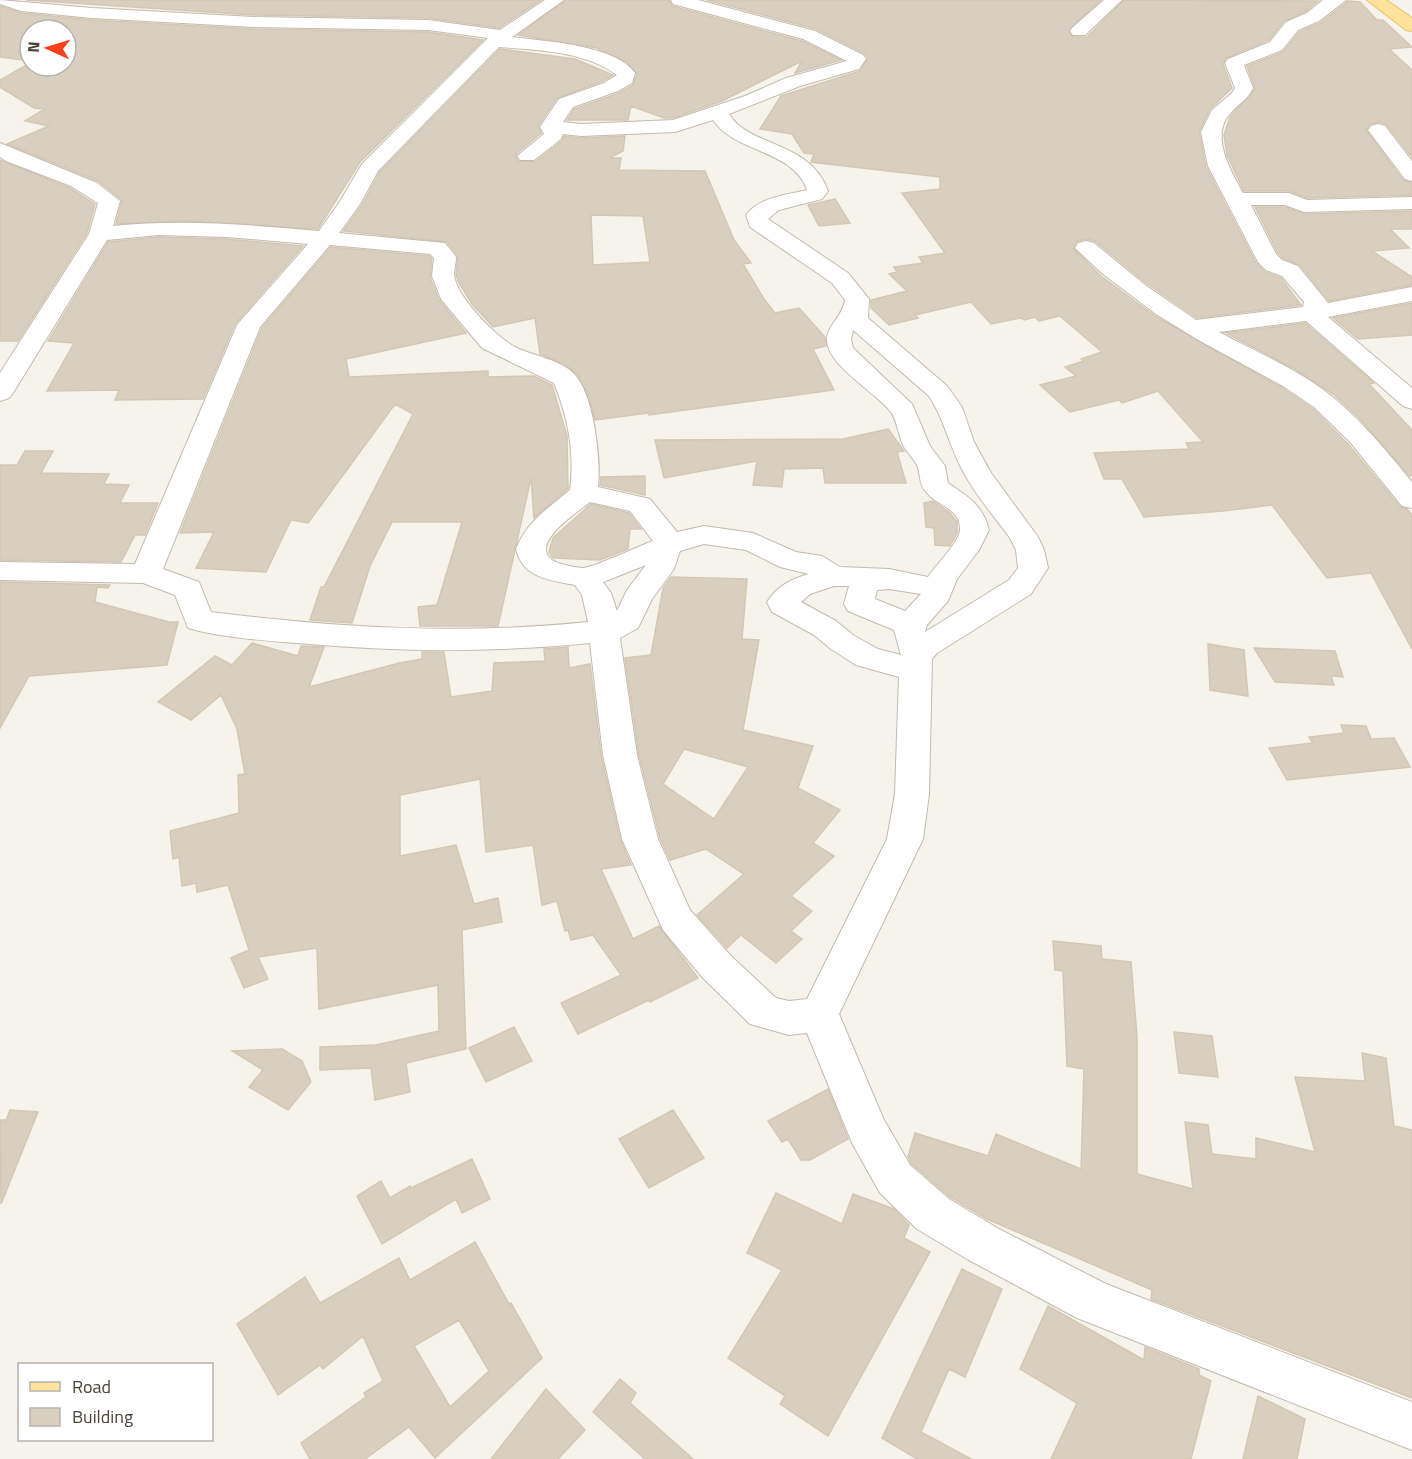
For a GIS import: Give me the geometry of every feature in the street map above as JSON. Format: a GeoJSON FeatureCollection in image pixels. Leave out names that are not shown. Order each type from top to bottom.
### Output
{"type":"FeatureCollection","features":[{"type":"Feature","properties":{"kind":"main road"},"geometry":{"type":"LineString","coordinates":[[1375,0],[1412,27]]}},
{"type":"Feature","properties":{"kind":"street"},"geometry":{"type":"LineString","coordinates":[[5,0],[21,6],[92,13],[254,22],[428,25],[561,48],[613,62],[626,73],[626,79],[611,87],[566,103],[550,127]]}},
{"type":"Feature","properties":{"kind":"street"},"geometry":{"type":"LineString","coordinates":[[146,574],[249,325],[325,238],[349,204],[369,168],[495,36],[556,0]]}},
{"type":"Feature","properties":{"kind":"street"},"geometry":{"type":"LineString","coordinates":[[550,127],[581,130],[675,126],[794,82],[853,65],[857,59],[809,35],[679,0]]}},
{"type":"Feature","properties":{"kind":"street"},"geometry":{"type":"LineString","coordinates":[[1079,31],[1114,0]]}},
{"type":"Feature","properties":{"kind":"street"},"geometry":{"type":"LineString","coordinates":[[1312,313],[1317,304],[1314,299],[1290,271],[1275,265],[1266,257],[1218,166],[1210,132],[1219,114],[1240,96],[1244,88],[1234,63],[1276,46],[1292,26],[1313,17],[1330,3],[1338,0]]}},
{"type":"Feature","properties":{"kind":"street"},"geometry":{"type":"LineString","coordinates":[[431,8],[495,36]]}},
{"type":"Feature","properties":{"kind":"street"},"geometry":{"type":"LineString","coordinates":[[718,112],[725,123],[762,145],[777,150],[814,179],[818,191],[815,195],[765,208],[756,218],[758,222],[840,278],[857,299],[855,313],[857,321],[869,334],[938,391],[949,407],[970,461],[987,489],[1024,537],[1034,562],[1030,574],[1020,586],[926,646],[911,645],[867,657],[842,642],[825,628],[783,605],[782,602],[794,591],[830,575]]}},
{"type":"Feature","properties":{"kind":"street"},"geometry":{"type":"LineString","coordinates":[[527,156],[554,135],[550,127]]}},
{"type":"Feature","properties":{"kind":"street"},"geometry":{"type":"LineString","coordinates":[[1378,130],[1412,176]]}},
{"type":"Feature","properties":{"kind":"street"},"geometry":{"type":"LineString","coordinates":[[0,149],[103,195],[109,201],[100,234],[0,393]]}},
{"type":"Feature","properties":{"kind":"street"},"geometry":{"type":"LineString","coordinates":[[1236,199],[1289,199],[1304,206],[1412,203]]}},
{"type":"Feature","properties":{"kind":"street"},"geometry":{"type":"LineString","coordinates":[[100,234],[158,228],[227,230],[437,248],[445,257],[443,276],[453,299],[491,343],[565,379],[576,405],[577,421],[583,437],[586,473],[584,493],[570,506],[548,519],[537,534],[531,550],[534,561],[546,569],[585,578],[690,537],[704,535],[753,542],[790,560],[812,563],[830,575],[889,579],[929,586]]}},
{"type":"Feature","properties":{"kind":"street"},"geometry":{"type":"LineString","coordinates":[[1086,248],[1133,287],[1191,327],[1245,357],[1279,371],[1322,401],[1363,439],[1412,500]]}},
{"type":"Feature","properties":{"kind":"street"},"geometry":{"type":"LineString","coordinates":[[1191,327],[1260,322],[1412,294]]}},
{"type":"Feature","properties":{"kind":"street"},"geometry":{"type":"LineString","coordinates":[[855,313],[842,328],[839,339],[841,349],[850,362],[903,409],[917,446],[931,466],[934,484],[964,506],[972,518],[975,530],[973,538],[948,568],[929,586],[913,587],[902,601],[911,645],[912,794],[904,839],[819,1014],[867,1129],[894,1179],[933,1214],[983,1244],[1093,1302],[1412,1426]]}},
{"type":"Feature","properties":{"kind":"street"},"geometry":{"type":"LineString","coordinates":[[1312,313],[1318,321],[1412,401]]}},
{"type":"Feature","properties":{"kind":"street"},"geometry":{"type":"LineString","coordinates":[[0,571],[146,574],[188,590],[199,621],[249,628],[443,642],[495,641],[605,631],[621,627],[627,621],[638,597],[659,569],[668,546],[662,529],[639,505],[617,498],[584,493]]}},
{"type":"Feature","properties":{"kind":"street"},"geometry":{"type":"LineString","coordinates":[[585,578],[596,593],[601,607],[620,755],[639,839],[676,919],[717,967],[764,1012],[789,1018],[819,1014]]}},
{"type":"Feature","properties":{"kind":"street"},"geometry":{"type":"LineString","coordinates":[[889,579],[867,582],[861,591],[859,604],[911,645]]}},
{"type":"Feature","properties":{"kind":"building"},"geometry":{"type":"Polygon","coordinates":[[[26,0],[541,0],[499,28],[428,18],[254,15],[26,0]]]}},
{"type":"Feature","properties":{"kind":"building"},"geometry":{"type":"Polygon","coordinates":[[[566,0],[669,0],[672,6],[802,41],[841,60],[795,73],[802,61],[722,101],[673,118],[664,118],[631,106],[628,120],[567,120],[574,109],[619,93],[633,85],[637,74],[627,62],[597,48],[518,35],[566,0]]]}},
{"type":"Feature","properties":{"kind":"building"},"geometry":{"type":"Polygon","coordinates":[[[707,0],[1101,0],[1068,30],[1073,37],[1087,37],[1124,0],[1318,1],[1306,11],[1284,21],[1269,40],[1226,58],[1223,64],[1232,88],[1210,109],[1199,132],[1206,167],[1256,263],[1265,272],[1281,278],[1301,305],[1197,318],[1146,283],[1095,241],[1087,239],[1077,241],[1073,248],[1101,276],[1155,316],[1282,388],[1313,409],[1348,444],[1400,507],[1407,509],[1412,515],[1412,649],[1371,573],[1327,578],[1272,505],[1144,517],[1122,479],[1104,479],[1094,453],[1189,449],[1186,443],[1203,442],[1158,391],[1122,403],[1119,400],[1070,412],[1040,385],[1076,376],[1065,367],[1102,352],[1060,316],[1039,321],[1035,317],[991,324],[971,302],[915,315],[918,318],[889,325],[871,308],[871,300],[907,291],[889,274],[897,272],[894,267],[923,263],[919,257],[945,253],[902,193],[940,189],[940,177],[811,162],[814,154],[804,153],[792,134],[760,129],[781,96],[860,71],[868,58],[864,53],[816,29],[707,0]]]}},
{"type":"Feature","properties":{"kind":"building"},"geometry":{"type":"Polygon","coordinates":[[[1348,1],[1360,2],[1377,20],[1383,20],[1412,47],[1389,49],[1412,70],[1412,157],[1386,124],[1379,122],[1370,124],[1366,130],[1403,180],[1412,183],[1412,195],[1307,198],[1289,191],[1244,191],[1227,155],[1224,135],[1230,117],[1255,89],[1247,66],[1283,52],[1299,32],[1320,23],[1348,1]]]}},
{"type":"Feature","properties":{"kind":"building"},"geometry":{"type":"Polygon","coordinates":[[[0,6],[21,13],[72,18],[18,18],[18,59],[0,57],[0,6]]]}},
{"type":"Feature","properties":{"kind":"building"},"geometry":{"type":"Polygon","coordinates":[[[78,19],[254,29],[428,32],[483,40],[360,162],[318,229],[190,221],[116,224],[122,200],[98,181],[7,144],[49,126],[25,121],[45,109],[34,108],[0,87],[0,80],[18,70],[18,78],[78,78],[78,19]]]}},
{"type":"Feature","properties":{"kind":"building"},"geometry":{"type":"Polygon","coordinates":[[[500,49],[575,59],[613,75],[557,98],[538,126],[541,133],[516,154],[518,161],[535,162],[562,141],[564,136],[581,138],[625,136],[623,151],[609,158],[621,158],[619,170],[705,171],[734,240],[751,263],[743,264],[764,299],[775,313],[799,308],[825,337],[826,346],[813,349],[834,390],[595,420],[589,397],[577,374],[564,364],[540,354],[535,318],[493,327],[472,304],[456,275],[458,256],[447,242],[343,231],[362,205],[380,172],[500,49]],[[591,215],[593,265],[650,262],[643,216],[591,215]]]}},
{"type":"Feature","properties":{"kind":"building"},"geometry":{"type":"Polygon","coordinates":[[[0,160],[70,188],[95,204],[87,233],[18,341],[0,341],[0,160]]]}},
{"type":"Feature","properties":{"kind":"building"},"geometry":{"type":"Polygon","coordinates":[[[835,199],[850,223],[819,226],[808,205],[835,199]]]}},
{"type":"Feature","properties":{"kind":"building"},"geometry":{"type":"Polygon","coordinates":[[[1255,207],[1285,207],[1304,214],[1412,211],[1412,229],[1390,229],[1409,248],[1372,251],[1412,277],[1412,285],[1329,301],[1300,265],[1283,258],[1278,253],[1255,207]]]}},
{"type":"Feature","properties":{"kind":"building"},"geometry":{"type":"Polygon","coordinates":[[[158,237],[227,239],[303,246],[235,324],[203,399],[115,400],[119,390],[47,391],[74,343],[48,341],[108,242],[158,237]]]}},
{"type":"Feature","properties":{"kind":"building"},"geometry":{"type":"Polygon","coordinates":[[[331,247],[429,256],[432,259],[430,277],[439,300],[466,333],[346,359],[349,377],[488,371],[488,377],[534,376],[552,385],[567,436],[568,489],[534,518],[531,478],[498,626],[420,626],[418,607],[437,605],[462,522],[392,522],[370,566],[352,623],[310,620],[321,587],[324,587],[413,414],[395,404],[308,523],[291,520],[266,572],[196,568],[214,532],[180,533],[262,328],[331,247]]]}},
{"type":"Feature","properties":{"kind":"building"},"geometry":{"type":"Polygon","coordinates":[[[1412,303],[1412,335],[1358,339],[1333,318],[1412,303]]]}},
{"type":"Feature","properties":{"kind":"building"},"geometry":{"type":"Polygon","coordinates":[[[1305,323],[1374,383],[1369,384],[1412,430],[1412,475],[1410,476],[1358,417],[1333,394],[1295,369],[1226,333],[1305,323]]]}},
{"type":"Feature","properties":{"kind":"building"},"geometry":{"type":"Polygon","coordinates":[[[888,429],[904,451],[897,452],[906,483],[825,483],[823,468],[784,469],[782,487],[753,485],[757,461],[664,478],[655,440],[843,439],[888,429]]]}},
{"type":"Feature","properties":{"kind":"building"},"geometry":{"type":"Polygon","coordinates":[[[25,451],[53,451],[41,473],[109,474],[104,484],[129,485],[120,503],[158,503],[145,535],[135,535],[121,562],[0,560],[0,465],[17,465],[25,451]]]}},
{"type":"Feature","properties":{"kind":"building"},"geometry":{"type":"Polygon","coordinates":[[[645,476],[645,495],[600,485],[601,477],[645,476]]]}},
{"type":"Feature","properties":{"kind":"building"},"geometry":{"type":"Polygon","coordinates":[[[933,501],[950,513],[957,522],[957,533],[950,546],[935,545],[934,528],[926,527],[924,503],[933,501]]]}},
{"type":"Feature","properties":{"kind":"building"},"geometry":{"type":"Polygon","coordinates":[[[591,504],[629,513],[641,529],[630,529],[628,549],[600,560],[553,558],[549,552],[553,538],[591,504]]]}},
{"type":"Feature","properties":{"kind":"building"},"geometry":{"type":"Polygon","coordinates":[[[671,577],[747,579],[742,639],[759,640],[743,730],[813,746],[798,788],[840,810],[813,843],[834,856],[791,896],[812,911],[791,931],[802,939],[776,963],[741,935],[727,948],[697,915],[744,874],[706,849],[670,860],[660,838],[639,755],[625,658],[651,655],[663,588],[671,577]],[[684,749],[663,784],[714,819],[748,767],[684,749]]]}},
{"type":"Feature","properties":{"kind":"building"},"geometry":{"type":"Polygon","coordinates":[[[0,582],[110,585],[108,588],[97,587],[95,602],[169,622],[178,622],[167,665],[29,676],[0,728],[0,582]]]}},
{"type":"Feature","properties":{"kind":"building"},"geometry":{"type":"Polygon","coordinates":[[[252,643],[298,656],[301,646],[324,647],[309,687],[422,659],[422,652],[444,652],[451,697],[492,691],[494,663],[545,661],[544,649],[568,647],[569,668],[590,664],[601,755],[620,839],[631,865],[601,869],[633,939],[659,926],[698,978],[578,1034],[561,1003],[621,975],[593,935],[571,940],[568,930],[565,931],[557,901],[542,905],[533,845],[486,852],[480,779],[400,795],[400,856],[456,845],[474,904],[498,898],[502,922],[462,930],[466,1049],[406,1063],[410,1092],[375,1100],[371,1068],[320,1070],[320,1047],[376,1045],[439,1031],[438,985],[319,1009],[317,948],[258,957],[268,979],[244,988],[231,958],[249,950],[228,885],[197,892],[196,883],[182,886],[179,857],[173,859],[170,831],[239,813],[238,775],[245,774],[237,729],[221,695],[191,720],[158,702],[215,656],[232,665],[252,643]]]}},
{"type":"Feature","properties":{"kind":"building"},"geometry":{"type":"Polygon","coordinates":[[[1208,644],[1244,650],[1248,696],[1210,690],[1208,644]]]}},
{"type":"Feature","properties":{"kind":"building"},"geometry":{"type":"Polygon","coordinates":[[[1254,648],[1335,651],[1343,677],[1331,676],[1334,685],[1275,682],[1254,648]]]}},
{"type":"Feature","properties":{"kind":"building"},"geometry":{"type":"Polygon","coordinates":[[[1341,725],[1366,726],[1371,739],[1394,738],[1410,767],[1287,780],[1269,748],[1313,743],[1309,737],[1344,733],[1341,725]]]}},
{"type":"Feature","properties":{"kind":"building"},"geometry":{"type":"Polygon","coordinates":[[[1053,941],[1101,946],[1102,959],[1131,962],[1137,1037],[1137,1174],[1193,1189],[1185,1122],[1208,1125],[1212,1154],[1256,1159],[1256,1138],[1315,1152],[1295,1077],[1365,1081],[1362,1053],[1386,1058],[1394,1126],[1412,1130],[1412,1398],[1151,1299],[1152,1290],[987,1219],[950,1197],[912,1164],[908,1157],[915,1133],[988,1156],[996,1134],[1081,1169],[1084,1069],[1067,1066],[1063,971],[1055,970],[1053,941]]]}},
{"type":"Feature","properties":{"kind":"building"},"geometry":{"type":"Polygon","coordinates":[[[514,1027],[532,1061],[486,1082],[469,1048],[514,1027]]]}},
{"type":"Feature","properties":{"kind":"building"},"geometry":{"type":"Polygon","coordinates":[[[1174,1032],[1212,1036],[1218,1077],[1179,1073],[1174,1032]]]}},
{"type":"Feature","properties":{"kind":"building"},"geometry":{"type":"Polygon","coordinates":[[[282,1049],[302,1061],[311,1082],[288,1110],[249,1087],[263,1070],[232,1051],[282,1049]]]}},
{"type":"Feature","properties":{"kind":"building"},"geometry":{"type":"Polygon","coordinates":[[[828,1089],[848,1139],[810,1160],[801,1160],[788,1139],[782,1142],[768,1121],[828,1089]]]}},
{"type":"Feature","properties":{"kind":"building"},"geometry":{"type":"Polygon","coordinates":[[[10,1110],[38,1112],[1,1204],[0,1120],[6,1120],[10,1110]]]}},
{"type":"Feature","properties":{"kind":"building"},"geometry":{"type":"Polygon","coordinates":[[[673,1110],[704,1158],[649,1188],[619,1139],[673,1110]]]}},
{"type":"Feature","properties":{"kind":"building"},"geometry":{"type":"Polygon","coordinates":[[[472,1159],[490,1199],[462,1213],[456,1199],[382,1244],[357,1196],[381,1181],[390,1198],[410,1186],[411,1188],[472,1159]]]}},
{"type":"Feature","properties":{"kind":"building"},"geometry":{"type":"Polygon","coordinates":[[[776,1193],[842,1224],[853,1194],[894,1209],[909,1225],[904,1238],[930,1252],[828,1436],[780,1404],[785,1396],[728,1358],[782,1270],[747,1253],[776,1193]]]}},
{"type":"Feature","properties":{"kind":"building"},"geometry":{"type":"Polygon","coordinates":[[[475,1242],[542,1358],[435,1458],[409,1427],[365,1459],[310,1459],[301,1443],[366,1397],[364,1393],[383,1381],[363,1336],[323,1369],[320,1365],[278,1395],[237,1324],[305,1277],[320,1303],[399,1258],[410,1280],[475,1242]],[[459,1320],[414,1346],[450,1407],[489,1371],[459,1320]]]}},
{"type":"Feature","properties":{"kind":"building"},"geometry":{"type":"Polygon","coordinates":[[[962,1269],[1002,1289],[965,1377],[949,1369],[921,1432],[971,1459],[917,1459],[882,1438],[962,1269]]]}},
{"type":"Feature","properties":{"kind":"building"},"geometry":{"type":"Polygon","coordinates":[[[1048,1306],[1144,1360],[1145,1347],[1199,1369],[1199,1375],[1211,1381],[1191,1459],[1051,1459],[1077,1403],[1020,1369],[1048,1306]]]}},
{"type":"Feature","properties":{"kind":"building"},"geometry":{"type":"Polygon","coordinates":[[[620,1379],[636,1393],[630,1403],[693,1459],[645,1459],[593,1412],[620,1379]]]}},
{"type":"Feature","properties":{"kind":"building"},"geometry":{"type":"Polygon","coordinates":[[[546,1389],[585,1430],[558,1459],[491,1459],[546,1389]]]}},
{"type":"Feature","properties":{"kind":"building"},"geometry":{"type":"Polygon","coordinates":[[[1258,1396],[1305,1419],[1297,1459],[1243,1459],[1258,1396]]]}}]}
